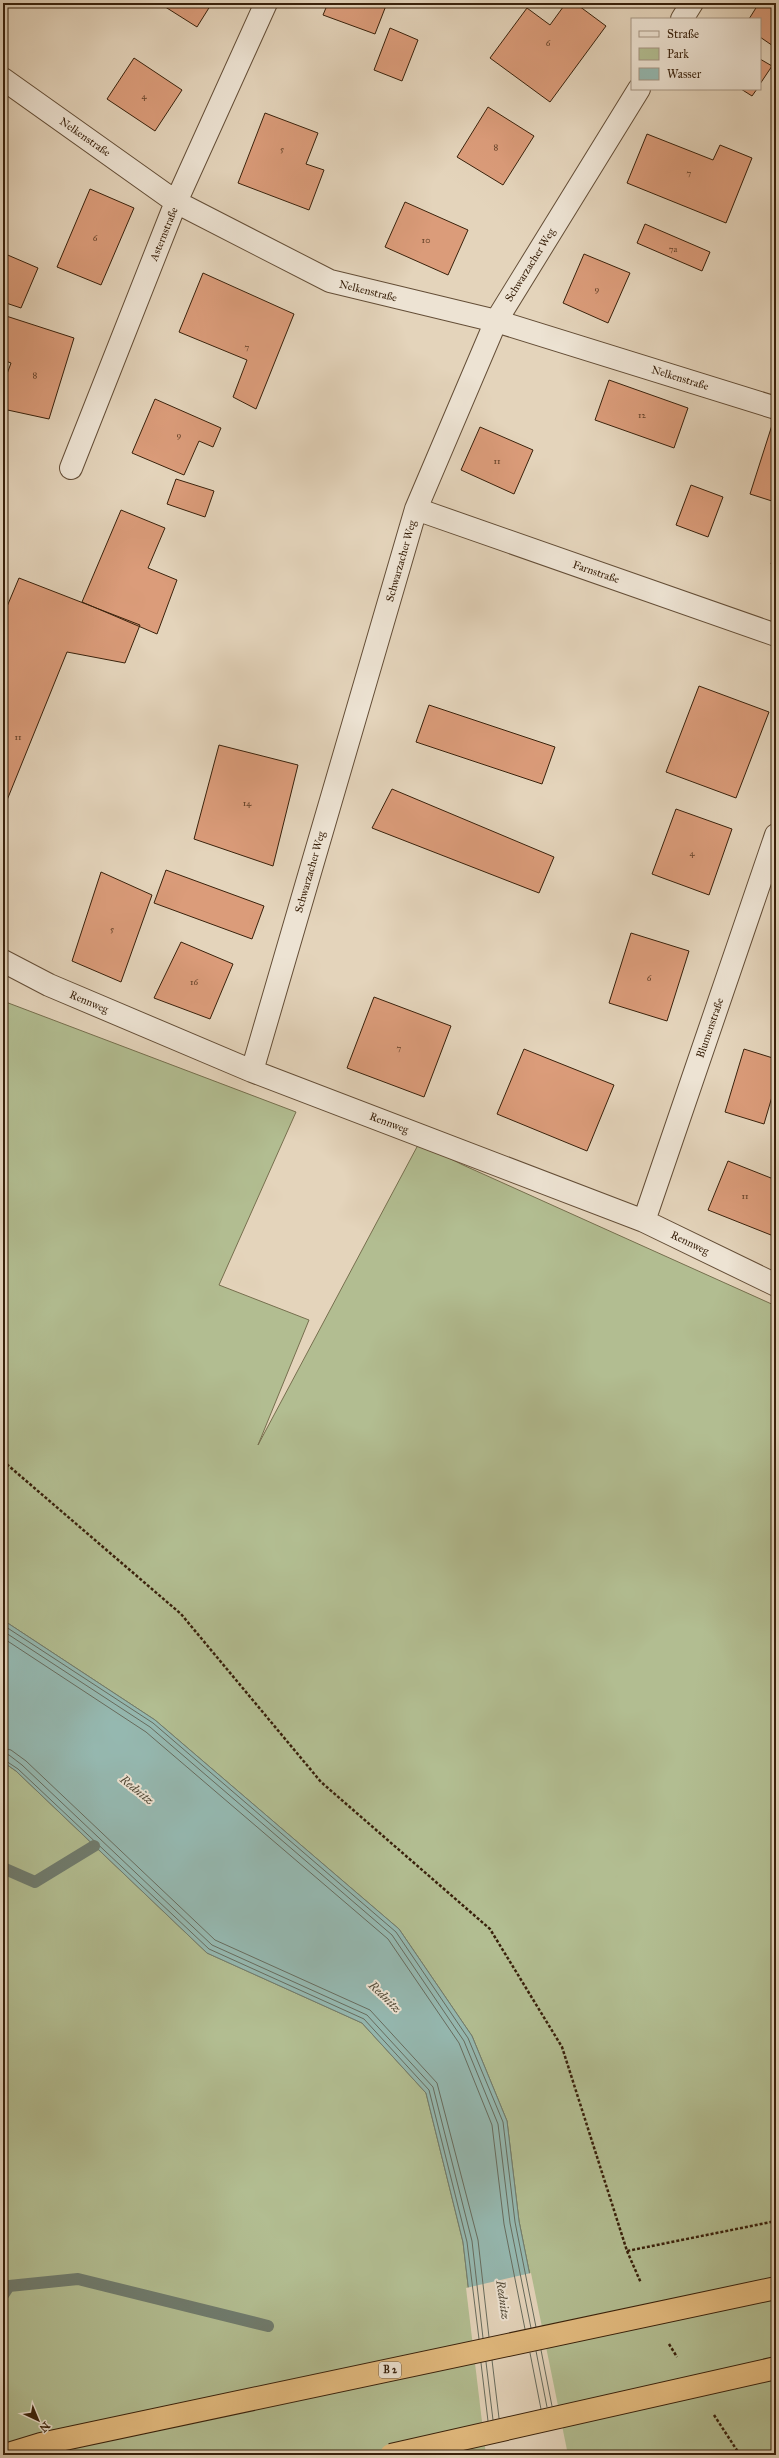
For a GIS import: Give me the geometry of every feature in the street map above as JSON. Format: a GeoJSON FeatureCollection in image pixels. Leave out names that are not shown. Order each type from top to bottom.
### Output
{"type":"FeatureCollection","features":[{"type":"Feature","properties":{"kind":"highway","name":"B 2"},"geometry":{"type":"LineString","coordinates":[[5,2455],[41,2444],[776,2288]]}},
{"type":"Feature","properties":{"kind":"highway"},"geometry":{"type":"LineString","coordinates":[[391,2455],[776,2368]]}},
{"type":"Feature","properties":{"kind":"street","name":"Asternstraße"},"geometry":{"type":"LineString","coordinates":[[71,468],[176,202],[266,3]]}},
{"type":"Feature","properties":{"kind":"street"},"geometry":{"type":"LineString","coordinates":[[683,18],[692,3]]}},
{"type":"Feature","properties":{"kind":"street","name":"Nelkenstraße"},"geometry":{"type":"LineString","coordinates":[[3,79],[176,202],[330,281],[496,321],[776,408]]}},
{"type":"Feature","properties":{"kind":"street","name":"Schwarzacher Weg"},"geometry":{"type":"LineString","coordinates":[[252,1071],[416,510],[496,321],[638,90]]}},
{"type":"Feature","properties":{"kind":"street","name":"Farnstraße"},"geometry":{"type":"LineString","coordinates":[[416,510],[776,635]]}},
{"type":"Feature","properties":{"kind":"street","name":"Blumenstraße"},"geometry":{"type":"LineString","coordinates":[[644,1221],[776,835]]}},
{"type":"Feature","properties":{"kind":"street","name":"Rennweg"},"geometry":{"type":"LineString","coordinates":[[3,961],[49,985],[252,1071],[644,1221],[776,1285]]}},
{"type":"Feature","properties":{"kind":"path"},"geometry":{"type":"LineString","coordinates":[[3,1460],[181,1614],[321,1782],[490,1929],[562,2047],[627,2251],[776,2221]]}},
{"type":"Feature","properties":{"kind":"green space"},"geometry":{"type":"Polygon","coordinates":[[[3,1001],[296,1112],[219,1285],[309,1320],[258,1445],[418,1145],[423,1145],[463,1165],[776,1306],[776,2455],[566,2455],[519,2221],[507,2121],[472,2036],[399,1929],[155,1720],[3,1620],[3,1001]]]}},
{"type":"Feature","properties":{"kind":"green space"},"geometry":{"type":"Polygon","coordinates":[[[3,1762],[16,1771],[207,1953],[362,2023],[426,2093],[463,2242],[488,2455],[3,2455],[3,1762]]]}},
{"type":"Feature","properties":{"kind":"water","name":"Rednitz"},"geometry":{"type":"Polygon","coordinates":[[[3,1620],[155,1720],[399,1929],[472,2036],[507,2121],[519,2221],[566,2455],[488,2455],[463,2242],[426,2093],[362,2023],[207,1953],[16,1771],[3,1762],[3,1620]]]}},
{"type":"Feature","properties":{"kind":"pier"},"geometry":{"type":"Polygon","coordinates":[[[531,2273],[568,2455],[486,2455],[466,2288],[531,2273]]]}},
{"type":"Feature","properties":{"kind":"building"},"geometry":{"type":"Polygon","coordinates":[[[159,3],[212,3],[197,27],[159,3]]]}},
{"type":"Feature","properties":{"kind":"building"},"geometry":{"type":"Polygon","coordinates":[[[328,3],[387,3],[375,34],[323,15],[328,3]]]}},
{"type":"Feature","properties":{"kind":"building"},"geometry":{"type":"Polygon","coordinates":[[[566,3],[575,3],[606,26],[550,102],[490,58],[527,8],[550,25],[566,3]]]}},
{"type":"Feature","properties":{"kind":"building"},"geometry":{"type":"Polygon","coordinates":[[[759,3],[776,3],[776,48],[761,38],[761,18],[750,18],[759,3]]]}},
{"type":"Feature","properties":{"kind":"building"},"geometry":{"type":"Polygon","coordinates":[[[390,28],[418,40],[402,81],[374,70],[390,28]]]}},
{"type":"Feature","properties":{"kind":"building"},"geometry":{"type":"Polygon","coordinates":[[[134,58],[182,90],[155,131],[107,99],[134,58]]]}},
{"type":"Feature","properties":{"kind":"building"},"geometry":{"type":"Polygon","coordinates":[[[761,60],[772,66],[761,82],[761,60]]]}},
{"type":"Feature","properties":{"kind":"building"},"geometry":{"type":"Polygon","coordinates":[[[743,90],[756,90],[752,96],[743,90]]]}},
{"type":"Feature","properties":{"kind":"building"},"geometry":{"type":"Polygon","coordinates":[[[488,107],[534,136],[503,185],[457,157],[488,107]]]}},
{"type":"Feature","properties":{"kind":"building"},"geometry":{"type":"Polygon","coordinates":[[[265,113],[318,133],[306,164],[324,170],[309,210],[238,183],[265,113]]]}},
{"type":"Feature","properties":{"kind":"building"},"geometry":{"type":"Polygon","coordinates":[[[647,134],[713,160],[720,145],[752,158],[726,223],[627,183],[647,134]]]}},
{"type":"Feature","properties":{"kind":"building"},"geometry":{"type":"Polygon","coordinates":[[[90,189],[134,208],[101,285],[57,267],[90,189]]]}},
{"type":"Feature","properties":{"kind":"building"},"geometry":{"type":"Polygon","coordinates":[[[405,202],[468,230],[448,275],[385,247],[405,202]]]}},
{"type":"Feature","properties":{"kind":"building"},"geometry":{"type":"Polygon","coordinates":[[[645,224],[710,252],[702,271],[637,243],[645,224]]]}},
{"type":"Feature","properties":{"kind":"building"},"geometry":{"type":"Polygon","coordinates":[[[3,253],[38,268],[21,308],[3,302],[3,253]]]}},
{"type":"Feature","properties":{"kind":"building"},"geometry":{"type":"Polygon","coordinates":[[[584,254],[630,273],[608,323],[563,303],[584,254]]]}},
{"type":"Feature","properties":{"kind":"building"},"geometry":{"type":"Polygon","coordinates":[[[203,273],[294,314],[256,409],[233,397],[247,360],[179,332],[203,273]]]}},
{"type":"Feature","properties":{"kind":"building"},"geometry":{"type":"Polygon","coordinates":[[[3,315],[74,338],[49,419],[3,409],[3,385],[11,363],[3,360],[3,315]]]}},
{"type":"Feature","properties":{"kind":"building"},"geometry":{"type":"Polygon","coordinates":[[[609,380],[688,408],[674,448],[595,420],[609,380]]]}},
{"type":"Feature","properties":{"kind":"building"},"geometry":{"type":"Polygon","coordinates":[[[155,399],[221,428],[213,447],[199,441],[184,475],[132,453],[155,399]]]}},
{"type":"Feature","properties":{"kind":"building"},"geometry":{"type":"Polygon","coordinates":[[[773,422],[776,423],[775,502],[750,494],[773,422]]]}},
{"type":"Feature","properties":{"kind":"building"},"geometry":{"type":"Polygon","coordinates":[[[480,427],[533,450],[514,494],[461,470],[480,427]]]}},
{"type":"Feature","properties":{"kind":"building"},"geometry":{"type":"Polygon","coordinates":[[[176,479],[214,491],[205,517],[167,504],[176,479]]]}},
{"type":"Feature","properties":{"kind":"building"},"geometry":{"type":"Polygon","coordinates":[[[691,485],[723,497],[708,537],[676,525],[691,485]]]}},
{"type":"Feature","properties":{"kind":"building"},"geometry":{"type":"Polygon","coordinates":[[[121,510],[165,528],[148,568],[177,580],[157,634],[82,602],[121,510]]]}},
{"type":"Feature","properties":{"kind":"building"},"geometry":{"type":"Polygon","coordinates":[[[776,547],[776,565],[771,564],[776,547]]]}},
{"type":"Feature","properties":{"kind":"building"},"geometry":{"type":"Polygon","coordinates":[[[19,578],[140,625],[125,663],[67,652],[3,810],[3,616],[19,578]]]}},
{"type":"Feature","properties":{"kind":"building"},"geometry":{"type":"Polygon","coordinates":[[[699,686],[769,712],[736,798],[666,772],[699,686]]]}},
{"type":"Feature","properties":{"kind":"building"},"geometry":{"type":"Polygon","coordinates":[[[429,705],[555,747],[542,784],[416,742],[429,705]]]}},
{"type":"Feature","properties":{"kind":"building"},"geometry":{"type":"Polygon","coordinates":[[[219,745],[298,765],[273,866],[194,839],[219,745]]]}},
{"type":"Feature","properties":{"kind":"building"},"geometry":{"type":"Polygon","coordinates":[[[392,789],[554,857],[539,893],[372,828],[392,789]]]}},
{"type":"Feature","properties":{"kind":"building"},"geometry":{"type":"Polygon","coordinates":[[[676,809],[732,829],[709,895],[652,874],[676,809]]]}},
{"type":"Feature","properties":{"kind":"building"},"geometry":{"type":"Polygon","coordinates":[[[166,870],[264,906],[252,939],[154,903],[166,870]]]}},
{"type":"Feature","properties":{"kind":"building"},"geometry":{"type":"Polygon","coordinates":[[[101,872],[152,895],[121,982],[72,961],[101,872]]]}},
{"type":"Feature","properties":{"kind":"building"},"geometry":{"type":"Polygon","coordinates":[[[631,933],[689,951],[667,1021],[609,1003],[631,933]]]}},
{"type":"Feature","properties":{"kind":"building"},"geometry":{"type":"Polygon","coordinates":[[[181,942],[233,964],[210,1019],[154,998],[181,942]]]}},
{"type":"Feature","properties":{"kind":"building"},"geometry":{"type":"Polygon","coordinates":[[[374,997],[451,1026],[424,1097],[347,1068],[374,997]]]}},
{"type":"Feature","properties":{"kind":"building"},"geometry":{"type":"Polygon","coordinates":[[[524,1049],[614,1085],[587,1151],[497,1114],[524,1049]]]}},
{"type":"Feature","properties":{"kind":"building"},"geometry":{"type":"Polygon","coordinates":[[[744,1049],[776,1059],[776,1083],[764,1124],[725,1112],[744,1049]]]}},
{"type":"Feature","properties":{"kind":"building"},"geometry":{"type":"Polygon","coordinates":[[[728,1161],[776,1180],[776,1237],[708,1210],[728,1161]]]}},
{"type":"Feature","properties":{"kind":"waterway"},"geometry":{"type":"LineString","coordinates":[[3,1868],[35,1882],[94,1846]]}},
{"type":"Feature","properties":{"kind":"waterway"},"geometry":{"type":"LineString","coordinates":[[3,2295],[9,2286],[78,2279],[268,2326]]}}]}
